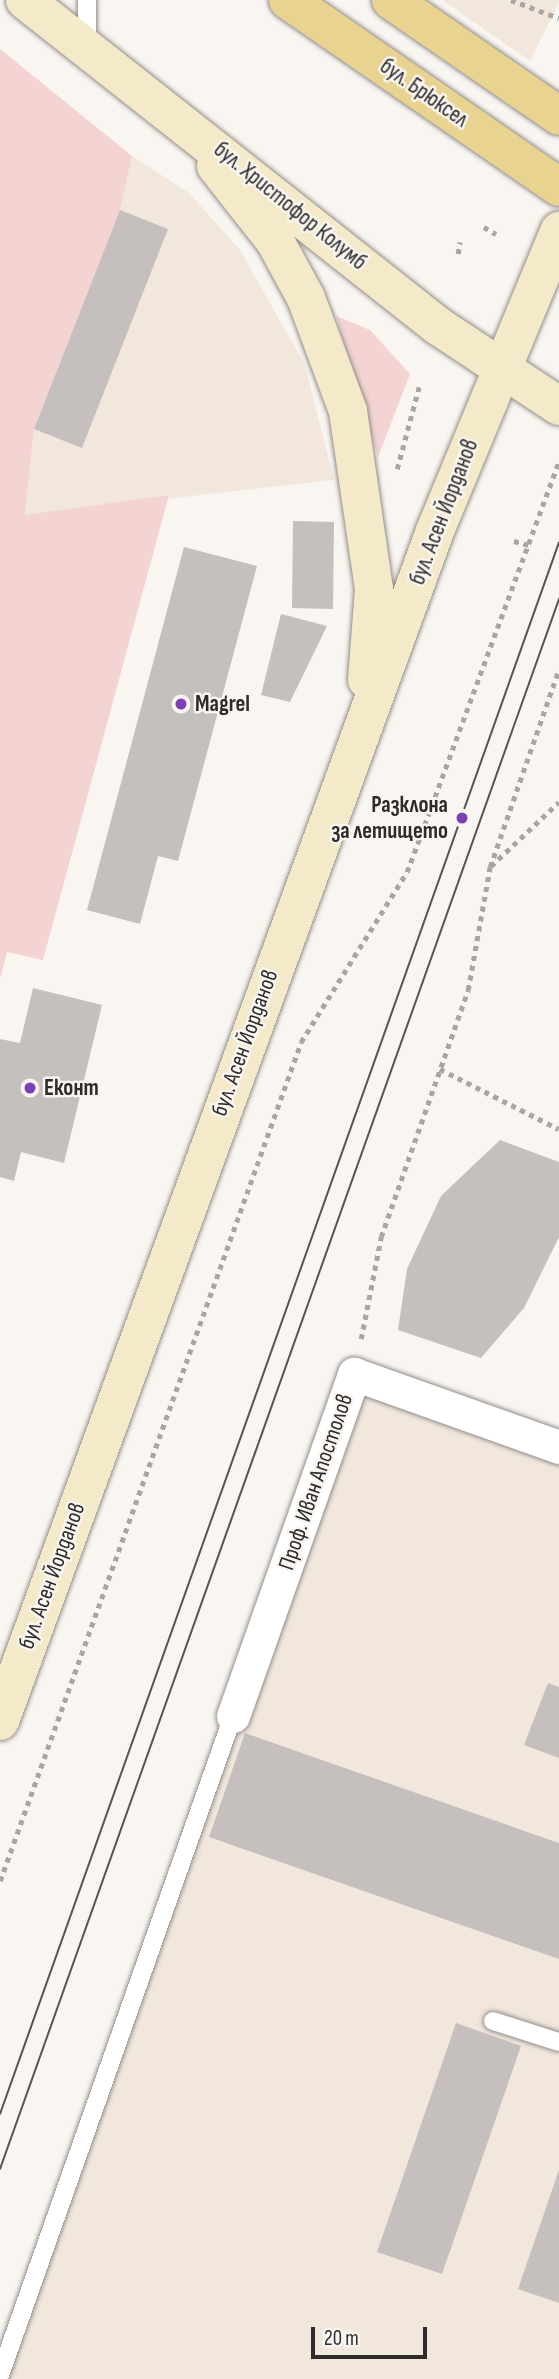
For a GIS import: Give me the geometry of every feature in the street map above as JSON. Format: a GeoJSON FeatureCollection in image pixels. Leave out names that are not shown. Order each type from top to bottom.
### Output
{"type":"FeatureCollection","features":[{"type":"Feature","properties":{"kind":"main road","name":"бул. Христофор Колумб"},"geometry":{"type":"LineString","coordinates":[[25,0],[173,112],[438,326],[559,406]]}},
{"type":"Feature","properties":{"kind":"main road","name":"бул. Брюксел"},"geometry":{"type":"LineString","coordinates":[[288,0],[559,187]]}},
{"type":"Feature","properties":{"kind":"main road"},"geometry":{"type":"LineString","coordinates":[[391,0],[559,116]]}},
{"type":"Feature","properties":{"kind":"main road"},"geometry":{"type":"LineString","coordinates":[[173,112],[275,241],[306,298],[348,411],[374,589],[364,726]]}},
{"type":"Feature","properties":{"kind":"main road","name":"бул. Асен Йорданов"},"geometry":{"type":"LineString","coordinates":[[0,1721],[364,726],[501,369],[559,232]]}},
{"type":"Feature","properties":{"kind":"street","name":"Проф. Иван Апостолов"},"geometry":{"type":"LineString","coordinates":[[233,1716],[354,1374],[559,1447]]}},
{"type":"Feature","properties":{"kind":"lane"},"geometry":{"type":"LineString","coordinates":[[86,0],[88,46]]}},
{"type":"Feature","properties":{"kind":"lane"},"geometry":{"type":"LineString","coordinates":[[0,2375],[233,1716]]}},
{"type":"Feature","properties":{"kind":"lane"},"geometry":{"type":"LineString","coordinates":[[493,2021],[559,2042]]}},
{"type":"Feature","properties":{"kind":"path"},"geometry":{"type":"LineString","coordinates":[[510,0],[559,18]]}},
{"type":"Feature","properties":{"kind":"path"},"geometry":{"type":"LineString","coordinates":[[484,227],[496,234]]}},
{"type":"Feature","properties":{"kind":"path"},"geometry":{"type":"LineString","coordinates":[[458,254],[460,242]]}},
{"type":"Feature","properties":{"kind":"path"},"geometry":{"type":"LineString","coordinates":[[394,480],[419,387]]}},
{"type":"Feature","properties":{"kind":"path"},"geometry":{"type":"LineString","coordinates":[[0,1881],[301,1042],[407,872],[559,462]]}},
{"type":"Feature","properties":{"kind":"path"},"geometry":{"type":"LineString","coordinates":[[540,516],[549,515]]}},
{"type":"Feature","properties":{"kind":"path"},"geometry":{"type":"LineString","coordinates":[[514,541],[529,545]]}},
{"type":"Feature","properties":{"kind":"path"},"geometry":{"type":"LineString","coordinates":[[354,1374],[381,1237],[468,990],[490,867],[559,669]]}},
{"type":"Feature","properties":{"kind":"path"},"geometry":{"type":"LineString","coordinates":[[490,867],[559,802]]}},
{"type":"Feature","properties":{"kind":"path"},"geometry":{"type":"LineString","coordinates":[[440,1069],[559,1129]]}},
{"type":"Feature","properties":{"kind":"shaded area"},"geometry":{"type":"Polygon","coordinates":[[[442,0],[559,0],[559,3],[530,61],[442,0]]]}},
{"type":"Feature","properties":{"kind":"shaded area"},"geometry":{"type":"Polygon","coordinates":[[[0,49],[132,156],[120,210],[34,429],[25,515],[169,495],[43,960],[7,952],[0,979],[0,49]]]}},
{"type":"Feature","properties":{"kind":"shaded area"},"geometry":{"type":"Polygon","coordinates":[[[132,156],[189,193],[240,250],[305,365],[334,480],[25,515],[34,429],[120,210],[132,156]]]}},
{"type":"Feature","properties":{"kind":"shaded area"},"geometry":{"type":"Polygon","coordinates":[[[336,316],[370,330],[410,374],[378,457],[336,316]]]}},
{"type":"Feature","properties":{"kind":"shaded area"},"geometry":{"type":"Polygon","coordinates":[[[354,1374],[559,1447],[559,2379],[0,2379],[354,1374]]]}},
{"type":"Feature","properties":{"kind":"building"},"geometry":{"type":"Polygon","coordinates":[[[120,210],[168,229],[82,448],[34,429],[120,210]]]}},
{"type":"Feature","properties":{"kind":"building"},"geometry":{"type":"Polygon","coordinates":[[[293,521],[334,522],[333,609],[292,608],[293,521]]]}},
{"type":"Feature","properties":{"kind":"building","name":"Magrel"},"geometry":{"type":"Polygon","coordinates":[[[184,547],[257,566],[178,861],[158,856],[140,924],[87,910],[184,547]]]}},
{"type":"Feature","properties":{"kind":"building"},"geometry":{"type":"Polygon","coordinates":[[[281,614],[327,626],[290,702],[261,695],[281,614]]]}},
{"type":"Feature","properties":{"kind":"building"},"geometry":{"type":"Polygon","coordinates":[[[33,988],[102,1005],[64,1163],[21,1152],[14,1181],[0,1177],[0,1039],[20,1043],[33,988]]]}},
{"type":"Feature","properties":{"kind":"building"},"geometry":{"type":"Polygon","coordinates":[[[500,1140],[559,1162],[559,1237],[524,1308],[481,1358],[398,1330],[407,1269],[441,1196],[500,1140]]]}},
{"type":"Feature","properties":{"kind":"building"},"geometry":{"type":"Polygon","coordinates":[[[548,1683],[559,1687],[559,1758],[524,1745],[548,1683]]]}},
{"type":"Feature","properties":{"kind":"building"},"geometry":{"type":"Polygon","coordinates":[[[245,1733],[559,1843],[559,1959],[209,1837],[245,1733]]]}},
{"type":"Feature","properties":{"kind":"building"},"geometry":{"type":"Polygon","coordinates":[[[456,2023],[521,2046],[442,2274],[377,2252],[456,2023]]]}},
{"type":"Feature","properties":{"kind":"building"},"geometry":{"type":"Polygon","coordinates":[[[559,2170],[559,2303],[518,2289],[559,2170]]]}},
{"type":"Feature","properties":{"kind":"tram line"},"geometry":{"type":"LineString","coordinates":[[0,2114],[559,542]]}},
{"type":"Feature","properties":{"kind":"tram line"},"geometry":{"type":"LineString","coordinates":[[0,2169],[559,599]]}},
{"type":"Feature","properties":{"kind":"place","name":"Magrel"},"geometry":{"type":"Point","coordinates":[181,704]}},
{"type":"Feature","properties":{"kind":"place","name":"Разклона за летището"},"geometry":{"type":"Point","coordinates":[462,818]}},
{"type":"Feature","properties":{"kind":"place","name":"Еконт"},"geometry":{"type":"Point","coordinates":[30,1088]}}]}
